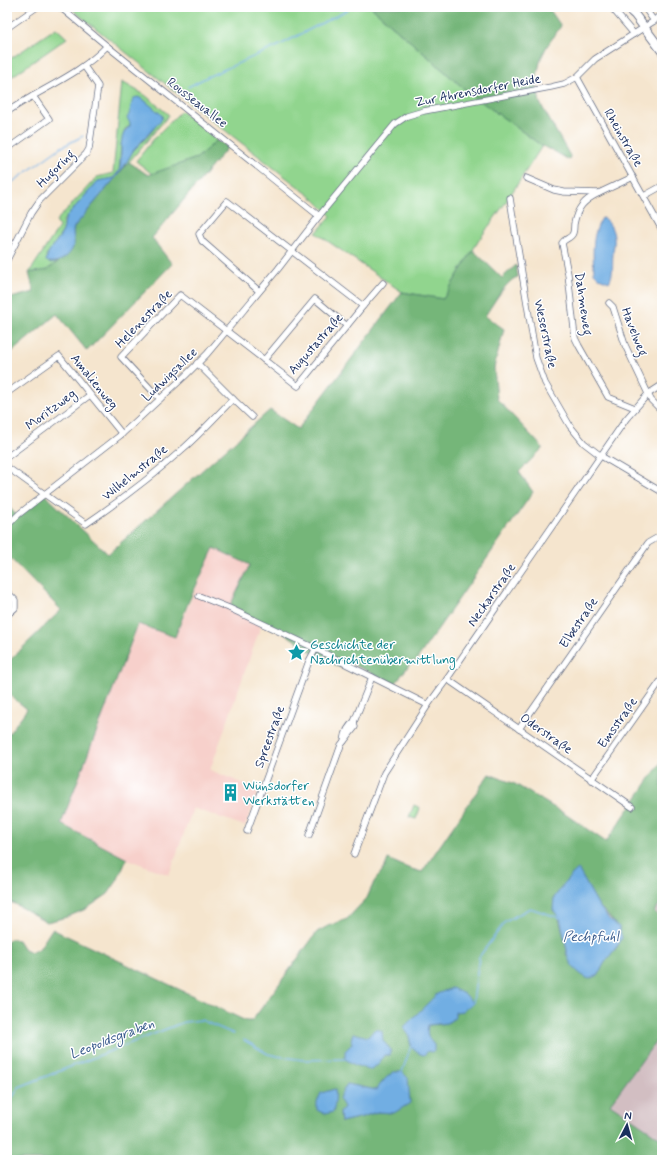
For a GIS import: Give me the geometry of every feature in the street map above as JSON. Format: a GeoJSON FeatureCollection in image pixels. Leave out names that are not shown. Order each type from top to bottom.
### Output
{"type":"FeatureCollection","features":[{"type":"Feature","properties":{"kind":"main road"},"geometry":{"type":"LineString","coordinates":[[621,7],[631,18],[644,27]]}},
{"type":"Feature","properties":{"kind":"main road"},"geometry":{"type":"LineString","coordinates":[[626,7],[635,15],[662,51]]}},
{"type":"Feature","properties":{"kind":"street"},"geometry":{"type":"LineString","coordinates":[[7,28],[37,7]]}},
{"type":"Feature","properties":{"kind":"street","name":"Rousseauallee"},"geometry":{"type":"LineString","coordinates":[[60,7],[319,216]]}},
{"type":"Feature","properties":{"kind":"street"},"geometry":{"type":"LineString","coordinates":[[612,7],[634,34]]}},
{"type":"Feature","properties":{"kind":"street"},"geometry":{"type":"LineString","coordinates":[[644,7],[654,21]]}},
{"type":"Feature","properties":{"kind":"street","name":"Zur Ahrensdorfer Heide"},"geometry":{"type":"LineString","coordinates":[[319,216],[385,135],[395,124],[407,116],[424,111],[551,88],[564,84],[577,77],[595,59],[654,21],[662,13]]}},
{"type":"Feature","properties":{"kind":"street"},"geometry":{"type":"LineString","coordinates":[[7,112],[84,66],[107,46]]}},
{"type":"Feature","properties":{"kind":"street","name":"Hugoring"},"geometry":{"type":"LineString","coordinates":[[7,260],[40,200],[89,150],[98,86],[84,66]]}},
{"type":"Feature","properties":{"kind":"street","name":"Rheinstraße"},"geometry":{"type":"LineString","coordinates":[[577,77],[662,230]]}},
{"type":"Feature","properties":{"kind":"street"},"geometry":{"type":"LineString","coordinates":[[7,149],[49,119],[33,96]]}},
{"type":"Feature","properties":{"kind":"street"},"geometry":{"type":"LineString","coordinates":[[526,178],[554,190],[564,192],[599,193],[633,177]]}},
{"type":"Feature","properties":{"kind":"street"},"geometry":{"type":"LineString","coordinates":[[644,196],[662,186]]}},
{"type":"Feature","properties":{"kind":"street","name":"Dahmeweg"},"geometry":{"type":"LineString","coordinates":[[599,193],[589,198],[578,209],[574,222],[574,232],[571,237],[564,240],[562,243],[568,274],[575,338],[608,397],[635,408]]}},
{"type":"Feature","properties":{"kind":"street","name":"Weserstraße"},"geometry":{"type":"LineString","coordinates":[[510,198],[535,351],[545,384],[570,426],[584,443],[600,456],[662,492]]}},
{"type":"Feature","properties":{"kind":"street"},"geometry":{"type":"LineString","coordinates":[[259,291],[202,241],[199,234],[227,201],[363,306]]}},
{"type":"Feature","properties":{"kind":"street","name":"Ludwigsallee"},"geometry":{"type":"LineString","coordinates":[[7,526],[18,514],[122,434],[197,364],[292,252],[319,216]]}},
{"type":"Feature","properties":{"kind":"street","name":"Augustastraße"},"geometry":{"type":"LineString","coordinates":[[226,331],[298,386],[383,283]]}},
{"type":"Feature","properties":{"kind":"street","name":"Helenestraße"},"geometry":{"type":"LineString","coordinates":[[160,399],[121,357],[180,295],[226,331]]}},
{"type":"Feature","properties":{"kind":"street"},"geometry":{"type":"LineString","coordinates":[[264,360],[315,299],[347,326]]}},
{"type":"Feature","properties":{"kind":"street","name":"Havelweg"},"geometry":{"type":"LineString","coordinates":[[609,303],[613,306],[625,344],[648,394],[651,400],[662,411]]}},
{"type":"Feature","properties":{"kind":"street","name":"Amalienweg"},"geometry":{"type":"LineString","coordinates":[[7,393],[59,356],[122,434]]}},
{"type":"Feature","properties":{"kind":"street"},"geometry":{"type":"LineString","coordinates":[[197,364],[252,417]]}},
{"type":"Feature","properties":{"kind":"street","name":"Neckarstraße"},"geometry":{"type":"LineString","coordinates":[[354,854],[384,773],[428,705],[626,419],[648,394],[662,384]]}},
{"type":"Feature","properties":{"kind":"street","name":"Moritzweg"},"geometry":{"type":"LineString","coordinates":[[7,457],[90,395]]}},
{"type":"Feature","properties":{"kind":"street","name":"Wilhelmstraße"},"geometry":{"type":"LineString","coordinates":[[44,494],[86,524],[125,497],[165,464],[233,399]]}},
{"type":"Feature","properties":{"kind":"street"},"geometry":{"type":"LineString","coordinates":[[7,467],[44,494]]}},
{"type":"Feature","properties":{"kind":"street","name":"Elbestraße"},"geometry":{"type":"LineString","coordinates":[[520,729],[648,543],[662,535]]}},
{"type":"Feature","properties":{"kind":"street"},"geometry":{"type":"LineString","coordinates":[[7,592],[16,600],[15,608],[7,615]]}},
{"type":"Feature","properties":{"kind":"street"},"geometry":{"type":"LineString","coordinates":[[199,596],[229,608],[428,705]]}},
{"type":"Feature","properties":{"kind":"street","name":"Spreestraße"},"geometry":{"type":"LineString","coordinates":[[247,831],[315,650]]}},
{"type":"Feature","properties":{"kind":"street"},"geometry":{"type":"LineString","coordinates":[[309,835],[344,741],[355,727],[354,722],[372,677]]}},
{"type":"Feature","properties":{"kind":"street","name":"Oderstraße"},"geometry":{"type":"LineString","coordinates":[[447,679],[632,807]]}},
{"type":"Feature","properties":{"kind":"street","name":"Emsstraße"},"geometry":{"type":"LineString","coordinates":[[591,780],[662,679]]}},
{"type":"Feature","properties":{"kind":"shaded area"},"geometry":{"type":"Polygon","coordinates":[[[214,548],[250,564],[262,623],[210,770],[259,790],[245,826],[193,808],[169,875],[127,859],[61,824],[138,624],[175,637],[214,548]]]}},
{"type":"Feature","properties":{"kind":"shaded area"},"geometry":{"type":"Polygon","coordinates":[[[662,901],[662,918],[654,912],[662,901]]]}},
{"type":"Feature","properties":{"kind":"shaded area"},"geometry":{"type":"Polygon","coordinates":[[[662,1033],[662,1139],[609,1104],[662,1033]]]}},
{"type":"Feature","properties":{"kind":"green space"},"geometry":{"type":"Polygon","coordinates":[[[69,7],[371,7],[468,92],[542,146],[506,202],[479,240],[443,299],[402,292],[316,233],[331,216],[314,199],[178,94],[69,7]]]}},
{"type":"Feature","properties":{"kind":"green space"},"geometry":{"type":"Polygon","coordinates":[[[371,7],[548,7],[561,26],[547,46],[541,58],[536,83],[540,103],[570,156],[569,160],[542,146],[468,92],[371,7]]]}},
{"type":"Feature","properties":{"kind":"green space"},"geometry":{"type":"Polygon","coordinates":[[[56,28],[67,38],[7,80],[7,61],[56,28]]]}},
{"type":"Feature","properties":{"kind":"green space"},"geometry":{"type":"Polygon","coordinates":[[[122,82],[145,95],[169,115],[122,170],[133,151],[148,136],[163,117],[144,100],[132,105],[130,126],[125,129],[121,144],[119,171],[113,178],[98,181],[63,221],[63,231],[46,256],[50,263],[57,262],[47,270],[29,273],[59,227],[56,221],[97,177],[113,173],[122,82]]]}},
{"type":"Feature","properties":{"kind":"green space"},"geometry":{"type":"Polygon","coordinates":[[[181,111],[217,140],[197,158],[152,174],[136,161],[157,135],[181,111]]]}},
{"type":"Feature","properties":{"kind":"green space"},"geometry":{"type":"Polygon","coordinates":[[[217,140],[228,147],[152,238],[172,264],[87,351],[57,314],[7,356],[7,299],[34,292],[29,273],[47,270],[71,251],[74,244],[74,227],[129,162],[148,175],[197,158],[217,140]]]}},
{"type":"Feature","properties":{"kind":"green space"},"geometry":{"type":"Polygon","coordinates":[[[473,250],[502,278],[516,265],[518,277],[509,283],[485,316],[504,329],[494,368],[497,399],[543,448],[519,472],[533,492],[415,662],[412,661],[395,684],[346,661],[342,668],[317,656],[286,634],[229,608],[250,565],[214,548],[188,603],[175,637],[138,624],[61,824],[127,859],[117,881],[108,894],[86,909],[67,917],[47,922],[11,902],[7,909],[7,736],[27,709],[7,693],[7,663],[61,610],[7,555],[7,505],[18,517],[44,494],[108,554],[270,410],[298,429],[402,292],[443,299],[473,250]]]}},
{"type":"Feature","properties":{"kind":"green space"},"geometry":{"type":"Polygon","coordinates":[[[662,761],[662,901],[654,912],[662,918],[662,1033],[610,1104],[662,1139],[662,1160],[7,1160],[7,941],[10,939],[18,940],[23,948],[31,952],[39,949],[52,929],[246,1021],[252,1021],[317,932],[347,919],[367,898],[374,882],[385,867],[388,859],[408,868],[422,872],[489,774],[515,784],[565,814],[606,842],[662,761]],[[578,870],[571,876],[554,898],[567,950],[566,955],[599,975],[604,963],[618,946],[614,922],[599,906],[578,870]],[[420,1012],[404,1027],[409,1036],[411,1046],[424,1055],[434,1045],[428,1036],[428,1025],[441,1024],[420,1012]],[[368,1037],[352,1044],[345,1051],[378,1065],[384,1055],[390,1055],[391,1050],[383,1041],[368,1037]],[[385,1079],[376,1090],[347,1084],[344,1107],[340,1113],[341,1122],[377,1112],[394,1113],[385,1079]]]}},
{"type":"Feature","properties":{"kind":"green space"},"geometry":{"type":"Polygon","coordinates":[[[414,805],[420,808],[416,819],[409,817],[414,805]]]}},
{"type":"Feature","properties":{"kind":"water"},"geometry":{"type":"Polygon","coordinates":[[[138,97],[162,115],[162,119],[133,151],[122,170],[74,227],[74,243],[71,252],[59,261],[46,261],[50,249],[63,231],[67,216],[98,181],[113,178],[119,171],[123,135],[130,126],[127,118],[134,98],[138,97]]]}},
{"type":"Feature","properties":{"kind":"water"},"geometry":{"type":"Polygon","coordinates":[[[602,218],[609,223],[614,235],[612,272],[609,282],[599,278],[594,273],[594,238],[598,224],[602,218]]]}},
{"type":"Feature","properties":{"kind":"water","name":"Pechpfuhl"},"geometry":{"type":"Polygon","coordinates":[[[578,869],[599,906],[609,919],[619,927],[622,938],[606,960],[599,975],[589,979],[577,971],[568,959],[560,918],[553,910],[554,898],[568,879],[578,869]]]}},
{"type":"Feature","properties":{"kind":"water"},"geometry":{"type":"Polygon","coordinates":[[[452,988],[466,995],[473,1003],[463,1011],[455,1012],[455,1018],[447,1023],[428,1025],[427,1033],[434,1045],[434,1050],[432,1052],[428,1051],[424,1055],[420,1054],[411,1046],[409,1036],[404,1027],[437,994],[452,988]]]}},
{"type":"Feature","properties":{"kind":"water"},"geometry":{"type":"Polygon","coordinates":[[[375,1029],[382,1031],[383,1041],[391,1050],[390,1055],[384,1055],[378,1065],[369,1070],[355,1065],[345,1059],[345,1051],[352,1044],[351,1040],[353,1033],[368,1037],[375,1029]]]}},
{"type":"Feature","properties":{"kind":"water"},"geometry":{"type":"Polygon","coordinates":[[[393,1072],[402,1072],[408,1078],[410,1103],[394,1113],[377,1112],[341,1122],[340,1113],[344,1107],[339,1098],[347,1084],[376,1090],[393,1072]]]}},
{"type":"Feature","properties":{"kind":"water"},"geometry":{"type":"Polygon","coordinates":[[[335,1089],[333,1112],[325,1114],[317,1110],[317,1102],[321,1093],[335,1089]]]}},
{"type":"Feature","properties":{"kind":"waterway"},"geometry":{"type":"LineString","coordinates":[[188,87],[207,77],[278,46],[349,9]]}},
{"type":"Feature","properties":{"kind":"waterway"},"geometry":{"type":"LineString","coordinates":[[7,186],[60,148],[83,136]]}},
{"type":"Feature","properties":{"kind":"waterway"},"geometry":{"type":"LineString","coordinates":[[473,1003],[479,957],[505,922],[530,908],[560,918]]}},
{"type":"Feature","properties":{"kind":"waterway","name":"Leopoldsgraben"},"geometry":{"type":"LineString","coordinates":[[7,1106],[19,1087],[184,1022],[201,1020],[234,1034]]}},
{"type":"Feature","properties":{"kind":"waterway","name":"Leopoldsgraben"},"geometry":{"type":"LineString","coordinates":[[244,1040],[268,1054],[277,1056],[303,1060],[345,1059]]}},
{"type":"Feature","properties":{"kind":"waterway"},"geometry":{"type":"LineString","coordinates":[[402,1072],[411,1046]]}},
{"type":"Feature","properties":{"kind":"place","name":"Geschichte der Nachrichtenübermittlung"},"geometry":{"type":"Point","coordinates":[297,652]}},
{"type":"Feature","properties":{"kind":"place","name":"Wünsdorfer Werkstätten"},"geometry":{"type":"Point","coordinates":[230,793]}}]}
